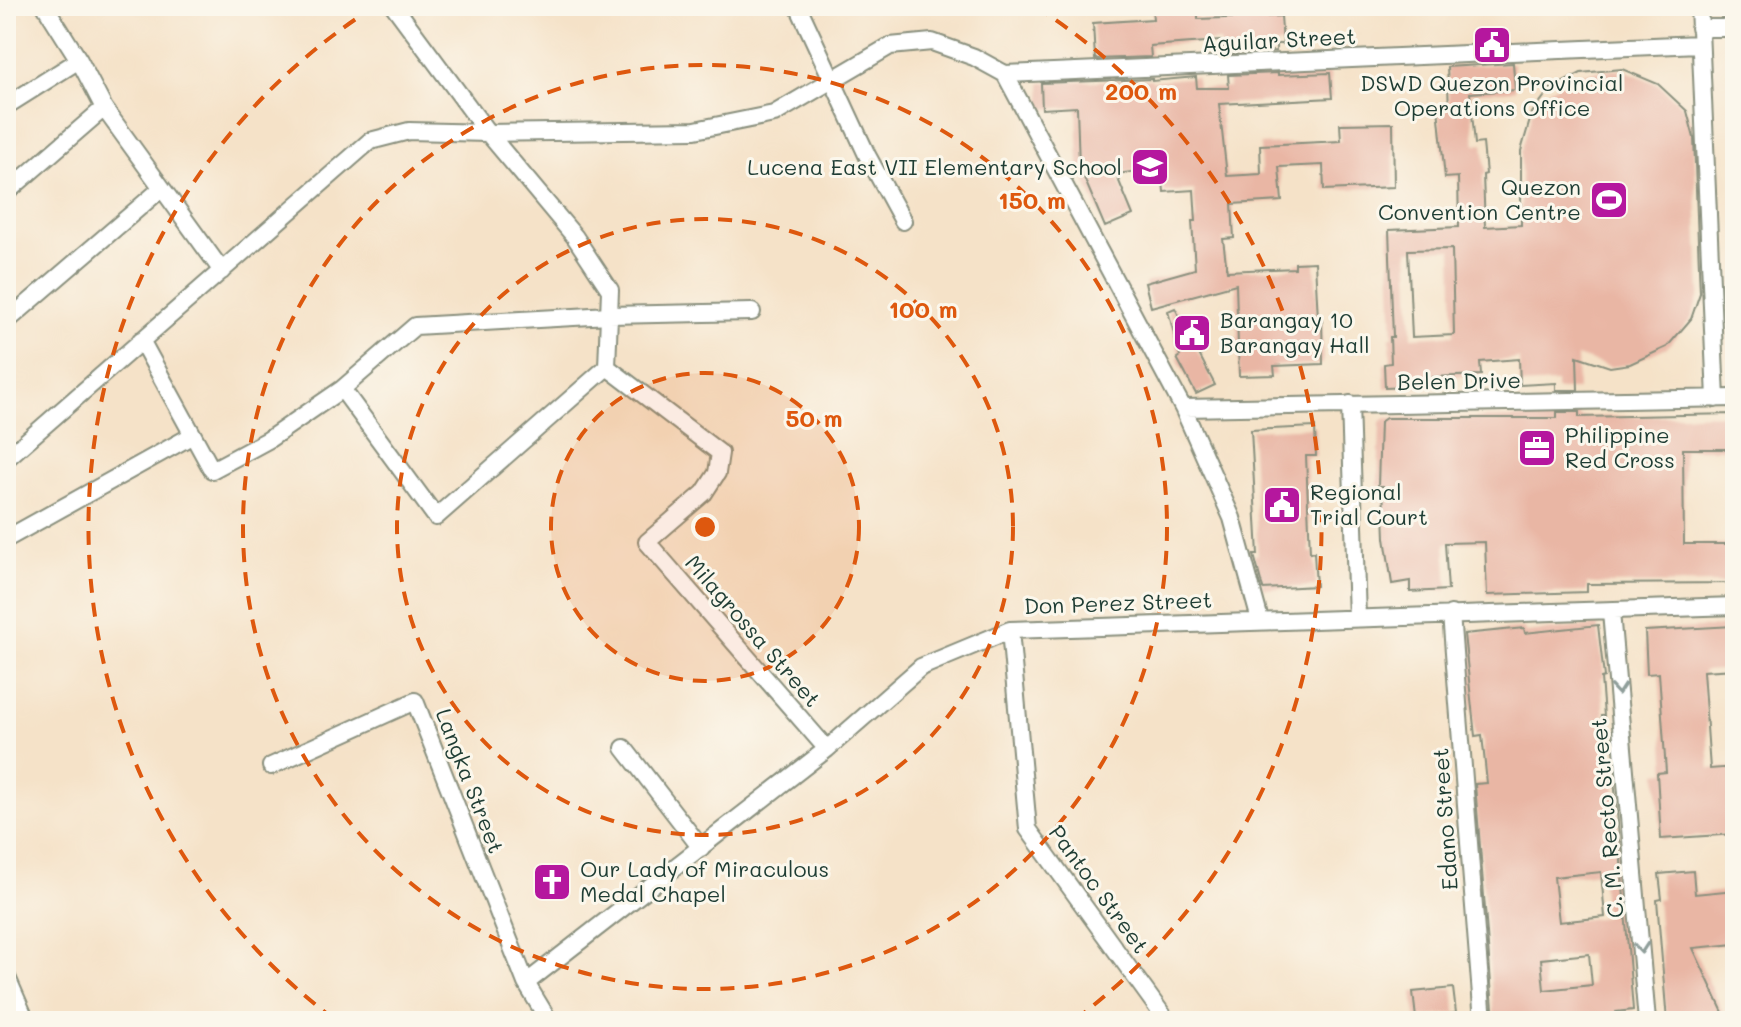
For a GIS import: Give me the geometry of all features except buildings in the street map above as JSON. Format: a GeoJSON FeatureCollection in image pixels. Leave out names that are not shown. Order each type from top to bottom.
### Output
{"type":"FeatureCollection","features":[{"type":"Feature","properties":{"kind":"street"},"geometry":{"type":"LineString","coordinates":[[45,6],[104,108],[222,271]]}},
{"type":"Feature","properties":{"kind":"street"},"geometry":{"type":"LineString","coordinates":[[342,389],[436,517],[607,367],[610,290],[575,237],[488,133],[394,6]]}},
{"type":"Feature","properties":{"kind":"street"},"geometry":{"type":"LineString","coordinates":[[798,6],[867,155],[903,221]]}},
{"type":"Feature","properties":{"kind":"street"},"geometry":{"type":"LineString","coordinates":[[1699,6],[1716,399]]}},
{"type":"Feature","properties":{"kind":"street","name":"Aguilar Street"},"geometry":{"type":"LineString","coordinates":[[1005,74],[1699,36],[1735,28]]}},
{"type":"Feature","properties":{"kind":"street"},"geometry":{"type":"LineString","coordinates":[[6,459],[370,141],[409,131],[695,130],[774,114],[890,46],[932,42],[974,57],[1005,74],[1183,408],[1232,518],[1260,620]]}},
{"type":"Feature","properties":{"kind":"street"},"geometry":{"type":"LineString","coordinates":[[7,104],[79,60]]}},
{"type":"Feature","properties":{"kind":"street"},"geometry":{"type":"LineString","coordinates":[[6,193],[104,108]]}},
{"type":"Feature","properties":{"kind":"street"},"geometry":{"type":"LineString","coordinates":[[6,322],[162,188]]}},
{"type":"Feature","properties":{"kind":"street"},"geometry":{"type":"LineString","coordinates":[[141,340],[212,470],[268,440],[342,389],[415,326],[609,315],[752,312]]}},
{"type":"Feature","properties":{"kind":"street","name":"Milagrossa Street"},"geometry":{"type":"LineString","coordinates":[[607,367],[720,453],[717,473],[704,493],[647,542],[827,749]]}},
{"type":"Feature","properties":{"kind":"street","name":"Belen Drive"},"geometry":{"type":"LineString","coordinates":[[1183,408],[1735,398]]}},
{"type":"Feature","properties":{"kind":"street"},"geometry":{"type":"LineString","coordinates":[[1350,404],[1357,618]]}},
{"type":"Feature","properties":{"kind":"street"},"geometry":{"type":"LineString","coordinates":[[6,539],[193,435]]}},
{"type":"Feature","properties":{"kind":"street","name":"Don Perez Street"},"geometry":{"type":"LineString","coordinates":[[526,983],[827,749],[921,667],[1010,630],[1735,606]]}},
{"type":"Feature","properties":{"kind":"street","name":"C. M. Recto Street"},"geometry":{"type":"LineString","coordinates":[[1611,612],[1647,1021]]}},
{"type":"Feature","properties":{"kind":"street","name":"Edano Street"},"geometry":{"type":"LineString","coordinates":[[1451,614],[1483,1021]]}},
{"type":"Feature","properties":{"kind":"street","name":"Pantoc Street"},"geometry":{"type":"LineString","coordinates":[[1010,630],[1028,829],[1167,1021]]}},
{"type":"Feature","properties":{"kind":"street","name":"Langka Street"},"geometry":{"type":"LineString","coordinates":[[271,766],[415,701],[526,983],[549,1021]]}},
{"type":"Feature","properties":{"kind":"street"},"geometry":{"type":"LineString","coordinates":[[624,748],[701,848]]}},
{"type":"Feature","properties":{"kind":"street"},"geometry":{"type":"LineString","coordinates":[[6,975],[26,1021]]}},
{"type":"Feature","properties":{"kind":"place","name":"DSWD Quezon Provincial Operations Office"},"geometry":{"type":"Point","coordinates":[1492,45]}},
{"type":"Feature","properties":{"kind":"place","name":"Lucena East VII Elementary School"},"geometry":{"type":"Point","coordinates":[1150,167]}},
{"type":"Feature","properties":{"kind":"place","name":"Quezon Convention Centre"},"geometry":{"type":"Point","coordinates":[1609,200]}},
{"type":"Feature","properties":{"kind":"place","name":"Barangay 10 Barangay Hall"},"geometry":{"type":"Point","coordinates":[1192,333]}},
{"type":"Feature","properties":{"kind":"place","name":"Philippine Red Cross"},"geometry":{"type":"Point","coordinates":[1537,448]}},
{"type":"Feature","properties":{"kind":"place","name":"Regional Trial Court"},"geometry":{"type":"Point","coordinates":[1282,505]}},
{"type":"Feature","properties":{"kind":"place","name":"Our Lady of Miraculous Medal Chapel"},"geometry":{"type":"Point","coordinates":[552,882]}}]}
